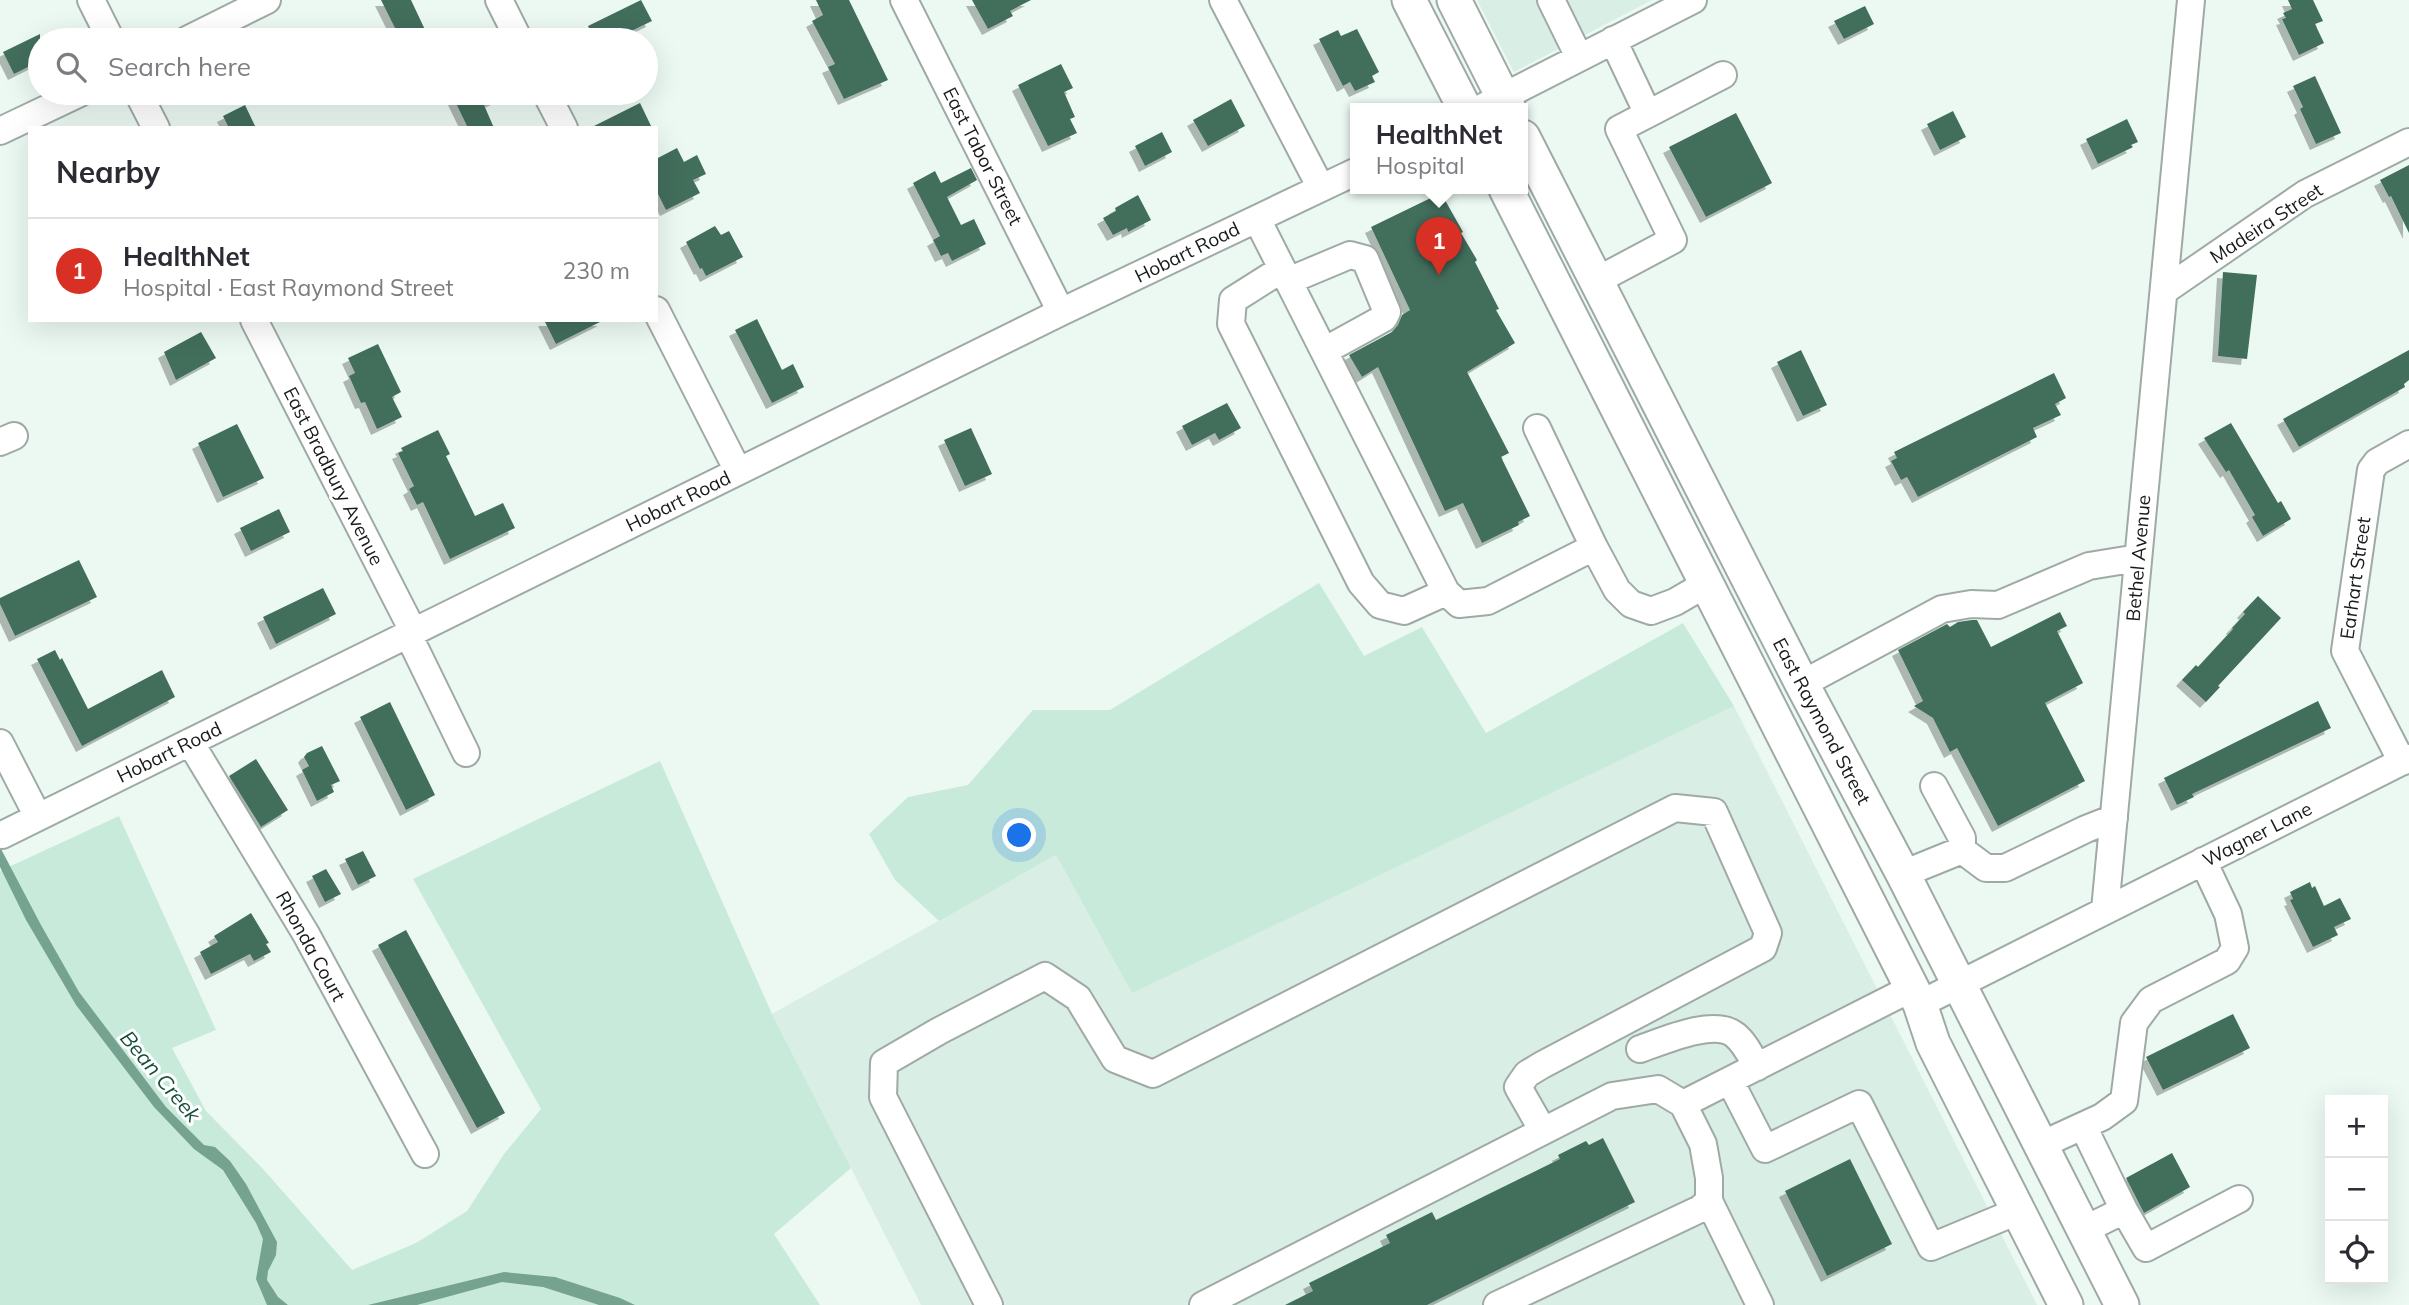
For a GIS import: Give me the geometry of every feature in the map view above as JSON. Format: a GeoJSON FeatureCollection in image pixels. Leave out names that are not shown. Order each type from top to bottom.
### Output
{"type":"FeatureCollection","features":[{"type":"Feature","properties":{"kind":"main road"},"geometry":{"type":"LineString","coordinates":[[1409,0],[1462,103]]}},
{"type":"Feature","properties":{"kind":"main road"},"geometry":{"type":"LineString","coordinates":[[1454,0],[1497,103]]}},
{"type":"Feature","properties":{"kind":"main road","name":"East Raymond Street"},"geometry":{"type":"LineString","coordinates":[[1528,147],[2122,1305]]}},
{"type":"Feature","properties":{"kind":"main road","name":"East Raymond Street"},"geometry":{"type":"LineString","coordinates":[[1509,194],[1916,996],[1933,1043],[2066,1305]]}},
{"type":"Feature","properties":{"kind":"street"},"geometry":{"type":"LineString","coordinates":[[91,0],[105,28]]}},
{"type":"Feature","properties":{"kind":"street"},"geometry":{"type":"LineString","coordinates":[[211,28],[267,0]]}},
{"type":"Feature","properties":{"kind":"street"},"geometry":{"type":"LineString","coordinates":[[499,0],[513,28]]}},
{"type":"Feature","properties":{"kind":"street","name":"East Tabor Street"},"geometry":{"type":"LineString","coordinates":[[904,0],[1062,312]]}},
{"type":"Feature","properties":{"kind":"street"},"geometry":{"type":"LineString","coordinates":[[1223,0],[1321,188]]}},
{"type":"Feature","properties":{"kind":"street"},"geometry":{"type":"LineString","coordinates":[[1551,0],[1579,57]]}},
{"type":"Feature","properties":{"kind":"street"},"geometry":{"type":"LineString","coordinates":[[1499,103],[1579,57],[1692,0]]}},
{"type":"Feature","properties":{"kind":"street","name":"Bethel Avenue"},"geometry":{"type":"LineString","coordinates":[[2105,910],[2191,0]]}},
{"type":"Feature","properties":{"kind":"street"},"geometry":{"type":"LineString","coordinates":[[1613,40],[1648,114]]}},
{"type":"Feature","properties":{"kind":"street"},"geometry":{"type":"LineString","coordinates":[[1596,281],[1673,240],[1619,129],[1723,75]]}},
{"type":"Feature","properties":{"kind":"street"},"geometry":{"type":"LineString","coordinates":[[0,131],[55,105]]}},
{"type":"Feature","properties":{"kind":"street"},"geometry":{"type":"LineString","coordinates":[[144,105],[155,126]]}},
{"type":"Feature","properties":{"kind":"street"},"geometry":{"type":"LineString","coordinates":[[552,105],[563,126]]}},
{"type":"Feature","properties":{"kind":"street","name":"Madeira Street"},"geometry":{"type":"LineString","coordinates":[[2164,290],[2305,194],[2409,142]]}},
{"type":"Feature","properties":{"kind":"street","name":"Hobart Road"},"geometry":{"type":"LineString","coordinates":[[2,835],[1062,312],[1350,174]]}},
{"type":"Feature","properties":{"kind":"street"},"geometry":{"type":"LineString","coordinates":[[1257,219],[1446,592],[1459,604],[1488,601],[1594,547]]}},
{"type":"Feature","properties":{"kind":"street"},"geometry":{"type":"LineString","coordinates":[[1324,351],[1384,318],[1387,312],[1365,259],[1350,255],[1285,275],[1233,300],[1231,324],[1361,583],[1380,605],[1404,611],[1446,592]]}},
{"type":"Feature","properties":{"kind":"street"},"geometry":{"type":"LineString","coordinates":[[658,314],[738,471]]}},
{"type":"Feature","properties":{"kind":"street","name":"East Bradbury Avenue"},"geometry":{"type":"LineString","coordinates":[[255,322],[411,632],[466,752]]}},
{"type":"Feature","properties":{"kind":"street"},"geometry":{"type":"LineString","coordinates":[[1537,428],[1594,547],[1617,590],[1631,604],[1651,611],[1675,602],[1706,584]]}},
{"type":"Feature","properties":{"kind":"street","name":"Earhart Street"},"geometry":{"type":"LineString","coordinates":[[2405,760],[2345,651],[2371,470],[2377,462],[2409,444]]}},
{"type":"Feature","properties":{"kind":"street"},"geometry":{"type":"LineString","coordinates":[[1802,684],[1942,609],[1971,604],[1998,605],[2089,566],[2138,558]]}},
{"type":"Feature","properties":{"kind":"street","name":"Rhonda Court"},"geometry":{"type":"LineString","coordinates":[[190,742],[306,934],[425,1154]]}},
{"type":"Feature","properties":{"kind":"street"},"geometry":{"type":"LineString","coordinates":[[0,743],[37,817]]}},
{"type":"Feature","properties":{"kind":"street","name":"Wagner Lane"},"geometry":{"type":"LineString","coordinates":[[2105,910],[2405,760]]}},
{"type":"Feature","properties":{"kind":"street"},"geometry":{"type":"LineString","coordinates":[[1934,786],[1962,838],[1962,850]]}},
{"type":"Feature","properties":{"kind":"street"},"geometry":{"type":"LineString","coordinates":[[989,1305],[883,1097],[884,1063],[1045,976],[1078,998],[1115,1059],[1153,1074],[1675,808],[1714,812],[1768,933],[1763,948],[1527,1074],[1518,1087],[1543,1131]]}},
{"type":"Feature","properties":{"kind":"street"},"geometry":{"type":"LineString","coordinates":[[1962,850],[1986,868],[2005,868],[2114,818]]}},
{"type":"Feature","properties":{"kind":"street"},"geometry":{"type":"LineString","coordinates":[[1903,874],[1962,850]]}},
{"type":"Feature","properties":{"kind":"street"},"geometry":{"type":"LineString","coordinates":[[2041,1145],[2102,1117],[2124,1101],[2134,1023],[2151,1000],[2227,961],[2235,948],[2228,914],[2203,862]]}},
{"type":"Feature","properties":{"kind":"street"},"geometry":{"type":"LineString","coordinates":[[1683,1104],[1757,1067],[1916,996],[1959,984],[2105,910]]}},
{"type":"Feature","properties":{"kind":"street"},"geometry":{"type":"LineString","coordinates":[[1623,1022],[1640,1049],[1651,1090]]}},
{"type":"Feature","properties":{"kind":"street"},"geometry":{"type":"LineString","coordinates":[[1640,1049],[1695,1031],[1714,1029],[1734,1033],[1757,1067]]}},
{"type":"Feature","properties":{"kind":"street"},"geometry":{"type":"LineString","coordinates":[[1730,1081],[1765,1149],[1859,1104],[1931,1247],[2018,1211]]}},
{"type":"Feature","properties":{"kind":"street"},"geometry":{"type":"LineString","coordinates":[[1203,1305],[1612,1096],[1658,1089],[1683,1104],[1703,1144],[1709,1178],[1709,1201],[1760,1305]]}},
{"type":"Feature","properties":{"kind":"street"},"geometry":{"type":"LineString","coordinates":[[2082,1126],[2146,1248],[2239,1199]]}},
{"type":"Feature","properties":{"kind":"street"},"geometry":{"type":"LineString","coordinates":[[1497,1305],[1700,1209],[1709,1201]]}},
{"type":"Feature","properties":{"kind":"street"},"geometry":{"type":"LineString","coordinates":[[2084,1230],[2124,1210]]}},
{"type":"Feature","properties":{"kind":"shaded area"},"geometry":{"type":"Polygon","coordinates":[[[1477,0],[1652,0],[1514,72],[1477,0]]]}},
{"type":"Feature","properties":{"kind":"shaded area"},"geometry":{"type":"Polygon","coordinates":[[[1319,583],[1364,656],[1422,627],[1486,733],[1683,623],[1734,706],[1132,993],[1056,855],[939,921],[895,880],[869,834],[908,797],[968,785],[1033,710],[1110,710],[1319,583]]]}},
{"type":"Feature","properties":{"kind":"shaded area"},"geometry":{"type":"Polygon","coordinates":[[[1734,706],[2037,1305],[921,1305],[772,1014],[1056,855],[1132,992],[1734,706]]]}},
{"type":"Feature","properties":{"kind":"shaded area"},"geometry":{"type":"Polygon","coordinates":[[[660,761],[772,1014],[851,1168],[774,1234],[820,1305],[0,1305],[0,871],[119,816],[216,1030],[172,1048],[206,1111],[264,1170],[352,1270],[416,1243],[467,1211],[504,1154],[541,1109],[413,879],[660,761]]]}},
{"type":"Feature","properties":{"kind":"shaded area","name":"Bean Creek"},"geometry":{"type":"Polygon","coordinates":[[[0,847],[79,992],[166,1107],[204,1145],[215,1147],[230,1161],[246,1184],[277,1242],[276,1255],[268,1271],[267,1280],[278,1297],[288,1305],[267,1305],[256,1279],[263,1239],[223,1170],[194,1149],[154,1107],[76,1005],[26,920],[0,867],[0,847]]]}},
{"type":"Feature","properties":{"kind":"shaded area"},"geometry":{"type":"Polygon","coordinates":[[[504,1272],[555,1277],[635,1305],[599,1305],[543,1287],[502,1282],[417,1305],[368,1305],[504,1272]]]}},
{"type":"Feature","properties":{"kind":"building"},"geometry":{"type":"Polygon","coordinates":[[[381,0],[411,0],[424,28],[395,28],[381,0]]]}},
{"type":"Feature","properties":{"kind":"building"},"geometry":{"type":"Polygon","coordinates":[[[641,0],[652,21],[637,28],[588,26],[641,0]]]}},
{"type":"Feature","properties":{"kind":"building"},"geometry":{"type":"Polygon","coordinates":[[[816,0],[849,0],[888,80],[844,99],[828,67],[835,64],[812,21],[823,15],[816,0]]]}},
{"type":"Feature","properties":{"kind":"building"},"geometry":{"type":"Polygon","coordinates":[[[972,0],[1031,0],[1010,11],[1013,16],[988,29],[972,0]]]}},
{"type":"Feature","properties":{"kind":"building"},"geometry":{"type":"Polygon","coordinates":[[[2288,0],[2313,0],[2323,21],[2315,24],[2324,43],[2299,55],[2282,19],[2286,18],[2283,13],[2292,9],[2288,0]]]}},
{"type":"Feature","properties":{"kind":"building"},"geometry":{"type":"Polygon","coordinates":[[[1865,6],[1874,24],[1844,39],[1834,21],[1865,6]]]}},
{"type":"Feature","properties":{"kind":"building"},"geometry":{"type":"Polygon","coordinates":[[[1357,29],[1379,72],[1372,76],[1375,82],[1355,91],[1350,82],[1343,86],[1319,39],[1338,30],[1341,36],[1357,29]]]}},
{"type":"Feature","properties":{"kind":"building"},"geometry":{"type":"Polygon","coordinates":[[[28,40],[28,67],[14,74],[3,52],[28,40]]]}},
{"type":"Feature","properties":{"kind":"building"},"geometry":{"type":"Polygon","coordinates":[[[1061,64],[1073,88],[1064,92],[1075,117],[1070,119],[1077,133],[1048,146],[1018,85],[1061,64]]]}},
{"type":"Feature","properties":{"kind":"building"},"geometry":{"type":"Polygon","coordinates":[[[2315,76],[2341,133],[2316,144],[2293,86],[2315,76]]]}},
{"type":"Feature","properties":{"kind":"building"},"geometry":{"type":"Polygon","coordinates":[[[1231,99],[1245,126],[1208,146],[1193,120],[1231,99]]]}},
{"type":"Feature","properties":{"kind":"building"},"geometry":{"type":"Polygon","coordinates":[[[245,105],[255,126],[228,126],[223,116],[245,105]]]}},
{"type":"Feature","properties":{"kind":"building"},"geometry":{"type":"Polygon","coordinates":[[[457,105],[484,105],[493,126],[467,126],[457,105]]]}},
{"type":"Feature","properties":{"kind":"building"},"geometry":{"type":"Polygon","coordinates":[[[641,105],[651,126],[594,126],[641,105]]]}},
{"type":"Feature","properties":{"kind":"building"},"geometry":{"type":"Polygon","coordinates":[[[1953,111],[1966,137],[1940,150],[1927,124],[1953,111]]]}},
{"type":"Feature","properties":{"kind":"building"},"geometry":{"type":"Polygon","coordinates":[[[1736,113],[1772,183],[1706,217],[1669,147],[1736,113]]]}},
{"type":"Feature","properties":{"kind":"building"},"geometry":{"type":"Polygon","coordinates":[[[2127,119],[2138,142],[2098,164],[2086,139],[2127,119]]]}},
{"type":"Feature","properties":{"kind":"building"},"geometry":{"type":"Polygon","coordinates":[[[1162,132],[1172,152],[1145,166],[1135,146],[1162,132]]]}},
{"type":"Feature","properties":{"kind":"building"},"geometry":{"type":"Polygon","coordinates":[[[677,148],[684,162],[697,155],[706,174],[693,180],[700,193],[666,210],[658,194],[658,158],[677,148]]]}},
{"type":"Feature","properties":{"kind":"building"},"geometry":{"type":"Polygon","coordinates":[[[2409,165],[2409,233],[2380,180],[2409,165]]]}},
{"type":"Feature","properties":{"kind":"building"},"geometry":{"type":"Polygon","coordinates":[[[971,168],[977,180],[947,197],[961,225],[974,219],[986,244],[952,261],[948,253],[941,256],[933,240],[940,236],[913,183],[935,171],[941,183],[971,168]]]}},
{"type":"Feature","properties":{"kind":"building"},"geometry":{"type":"Polygon","coordinates":[[[1442,194],[1477,260],[1475,262],[1499,309],[1496,310],[1515,343],[1467,372],[1509,453],[1501,457],[1530,516],[1518,522],[1519,525],[1482,543],[1463,503],[1445,511],[1378,367],[1362,377],[1349,355],[1392,332],[1402,315],[1410,310],[1371,227],[1442,194]]]}},
{"type":"Feature","properties":{"kind":"building"},"geometry":{"type":"Polygon","coordinates":[[[1138,195],[1151,220],[1128,232],[1127,228],[1113,235],[1103,218],[1138,195]]]}},
{"type":"Feature","properties":{"kind":"building"},"geometry":{"type":"Polygon","coordinates":[[[715,226],[721,235],[729,231],[743,257],[706,276],[686,242],[715,226]]]}},
{"type":"Feature","properties":{"kind":"building"},"geometry":{"type":"Polygon","coordinates":[[[2223,272],[2257,275],[2247,359],[2218,356],[2223,272]]]}},
{"type":"Feature","properties":{"kind":"building"},"geometry":{"type":"Polygon","coordinates":[[[757,319],[782,370],[793,364],[804,387],[772,403],[735,330],[757,319]]]}},
{"type":"Feature","properties":{"kind":"building"},"geometry":{"type":"Polygon","coordinates":[[[545,322],[600,322],[556,344],[545,322]]]}},
{"type":"Feature","properties":{"kind":"building"},"geometry":{"type":"Polygon","coordinates":[[[201,332],[216,358],[176,380],[164,352],[201,332]]]}},
{"type":"Feature","properties":{"kind":"building"},"geometry":{"type":"Polygon","coordinates":[[[378,344],[401,392],[392,397],[402,417],[377,429],[349,376],[355,373],[348,358],[378,344]]]}},
{"type":"Feature","properties":{"kind":"building"},"geometry":{"type":"Polygon","coordinates":[[[1801,350],[1827,405],[1803,416],[1777,362],[1801,350]]]}},
{"type":"Feature","properties":{"kind":"building"},"geometry":{"type":"Polygon","coordinates":[[[2409,350],[2409,380],[2404,384],[2405,387],[2299,447],[2283,419],[2409,350]]]}},
{"type":"Feature","properties":{"kind":"building"},"geometry":{"type":"Polygon","coordinates":[[[2054,373],[2066,398],[2055,404],[2061,415],[2033,428],[2037,437],[1918,497],[1907,477],[1901,480],[1891,461],[1897,458],[1894,452],[2054,373]]]}},
{"type":"Feature","properties":{"kind":"building"},"geometry":{"type":"Polygon","coordinates":[[[1227,403],[1241,428],[1219,440],[1215,433],[1192,445],[1182,426],[1227,403]]]}},
{"type":"Feature","properties":{"kind":"building"},"geometry":{"type":"Polygon","coordinates":[[[2231,423],[2278,503],[2281,501],[2291,519],[2263,536],[2252,517],[2255,515],[2229,470],[2226,472],[2204,438],[2231,423]]]}},
{"type":"Feature","properties":{"kind":"building"},"geometry":{"type":"Polygon","coordinates":[[[237,424],[264,478],[223,497],[198,443],[237,424]]]}},
{"type":"Feature","properties":{"kind":"building"},"geometry":{"type":"Polygon","coordinates":[[[971,428],[992,474],[965,486],[944,440],[971,428]]]}},
{"type":"Feature","properties":{"kind":"building"},"geometry":{"type":"Polygon","coordinates":[[[438,430],[450,454],[446,456],[475,516],[503,503],[515,528],[450,559],[423,502],[417,505],[409,489],[414,486],[398,453],[403,451],[401,448],[438,430]]]}},
{"type":"Feature","properties":{"kind":"building"},"geometry":{"type":"Polygon","coordinates":[[[279,509],[290,532],[251,551],[240,528],[279,509]]]}},
{"type":"Feature","properties":{"kind":"building"},"geometry":{"type":"Polygon","coordinates":[[[79,560],[97,597],[15,636],[0,604],[0,598],[79,560]]]}},
{"type":"Feature","properties":{"kind":"building"},"geometry":{"type":"Polygon","coordinates":[[[323,588],[336,614],[276,644],[263,617],[323,588]]]}},
{"type":"Feature","properties":{"kind":"building"},"geometry":{"type":"Polygon","coordinates":[[[2258,596],[2281,618],[2206,702],[2182,680],[2196,665],[2198,667],[2233,629],[2245,614],[2243,612],[2258,596]]]}},
{"type":"Feature","properties":{"kind":"building"},"geometry":{"type":"Polygon","coordinates":[[[2060,612],[2067,626],[2057,631],[2083,683],[2045,703],[2085,781],[1998,826],[1957,748],[1950,752],[1933,718],[1914,706],[1923,701],[1898,650],[1947,624],[1950,627],[1958,622],[1972,620],[1977,620],[1991,647],[2060,612]]]}},
{"type":"Feature","properties":{"kind":"building"},"geometry":{"type":"Polygon","coordinates":[[[55,650],[60,660],[62,658],[88,709],[162,670],[175,697],[82,746],[37,659],[55,650]]]}},
{"type":"Feature","properties":{"kind":"building"},"geometry":{"type":"Polygon","coordinates":[[[2318,701],[2331,728],[2192,794],[2194,797],[2177,805],[2164,778],[2318,701]]]}},
{"type":"Feature","properties":{"kind":"building"},"geometry":{"type":"Polygon","coordinates":[[[390,702],[435,795],[406,810],[360,717],[390,702]]]}},
{"type":"Feature","properties":{"kind":"building"},"geometry":{"type":"Polygon","coordinates":[[[322,746],[340,781],[331,785],[334,792],[317,801],[302,770],[309,766],[304,757],[307,753],[322,746]]]}},
{"type":"Feature","properties":{"kind":"building"},"geometry":{"type":"Polygon","coordinates":[[[256,759],[288,810],[261,827],[229,776],[256,759]]]}},
{"type":"Feature","properties":{"kind":"building"},"geometry":{"type":"Polygon","coordinates":[[[363,851],[376,876],[358,885],[345,859],[363,851]]]}},
{"type":"Feature","properties":{"kind":"building"},"geometry":{"type":"Polygon","coordinates":[[[326,869],[341,894],[325,902],[312,876],[326,869]]]}},
{"type":"Feature","properties":{"kind":"building"},"geometry":{"type":"Polygon","coordinates":[[[2310,882],[2312,888],[2315,886],[2324,906],[2340,898],[2351,919],[2334,927],[2338,935],[2313,947],[2290,900],[2293,899],[2290,892],[2310,882]]]}},
{"type":"Feature","properties":{"kind":"building"},"geometry":{"type":"Polygon","coordinates":[[[251,913],[269,943],[266,944],[271,952],[254,961],[250,954],[211,974],[200,952],[218,942],[214,936],[251,913]]]}},
{"type":"Feature","properties":{"kind":"building"},"geometry":{"type":"Polygon","coordinates":[[[406,930],[505,1113],[477,1128],[378,945],[406,930]]]}},
{"type":"Feature","properties":{"kind":"building"},"geometry":{"type":"Polygon","coordinates":[[[2233,1014],[2250,1048],[2163,1090],[2146,1057],[2233,1014]]]}},
{"type":"Feature","properties":{"kind":"building"},"geometry":{"type":"Polygon","coordinates":[[[1603,1138],[1635,1202],[1427,1305],[1285,1305],[1313,1291],[1309,1283],[1390,1243],[1386,1235],[1432,1212],[1436,1220],[1560,1159],[1558,1155],[1586,1141],[1589,1145],[1603,1138]]]}},
{"type":"Feature","properties":{"kind":"building"},"geometry":{"type":"Polygon","coordinates":[[[2172,1153],[2190,1187],[2144,1213],[2126,1178],[2172,1153]]]}},
{"type":"Feature","properties":{"kind":"building"},"geometry":{"type":"Polygon","coordinates":[[[1850,1159],[1892,1244],[1827,1276],[1785,1191],[1850,1159]]]}},
{"type":"Feature","properties":{"kind":"place","name":"HealthNet"},"geometry":{"type":"Point","coordinates":[1439,275]}}]}
